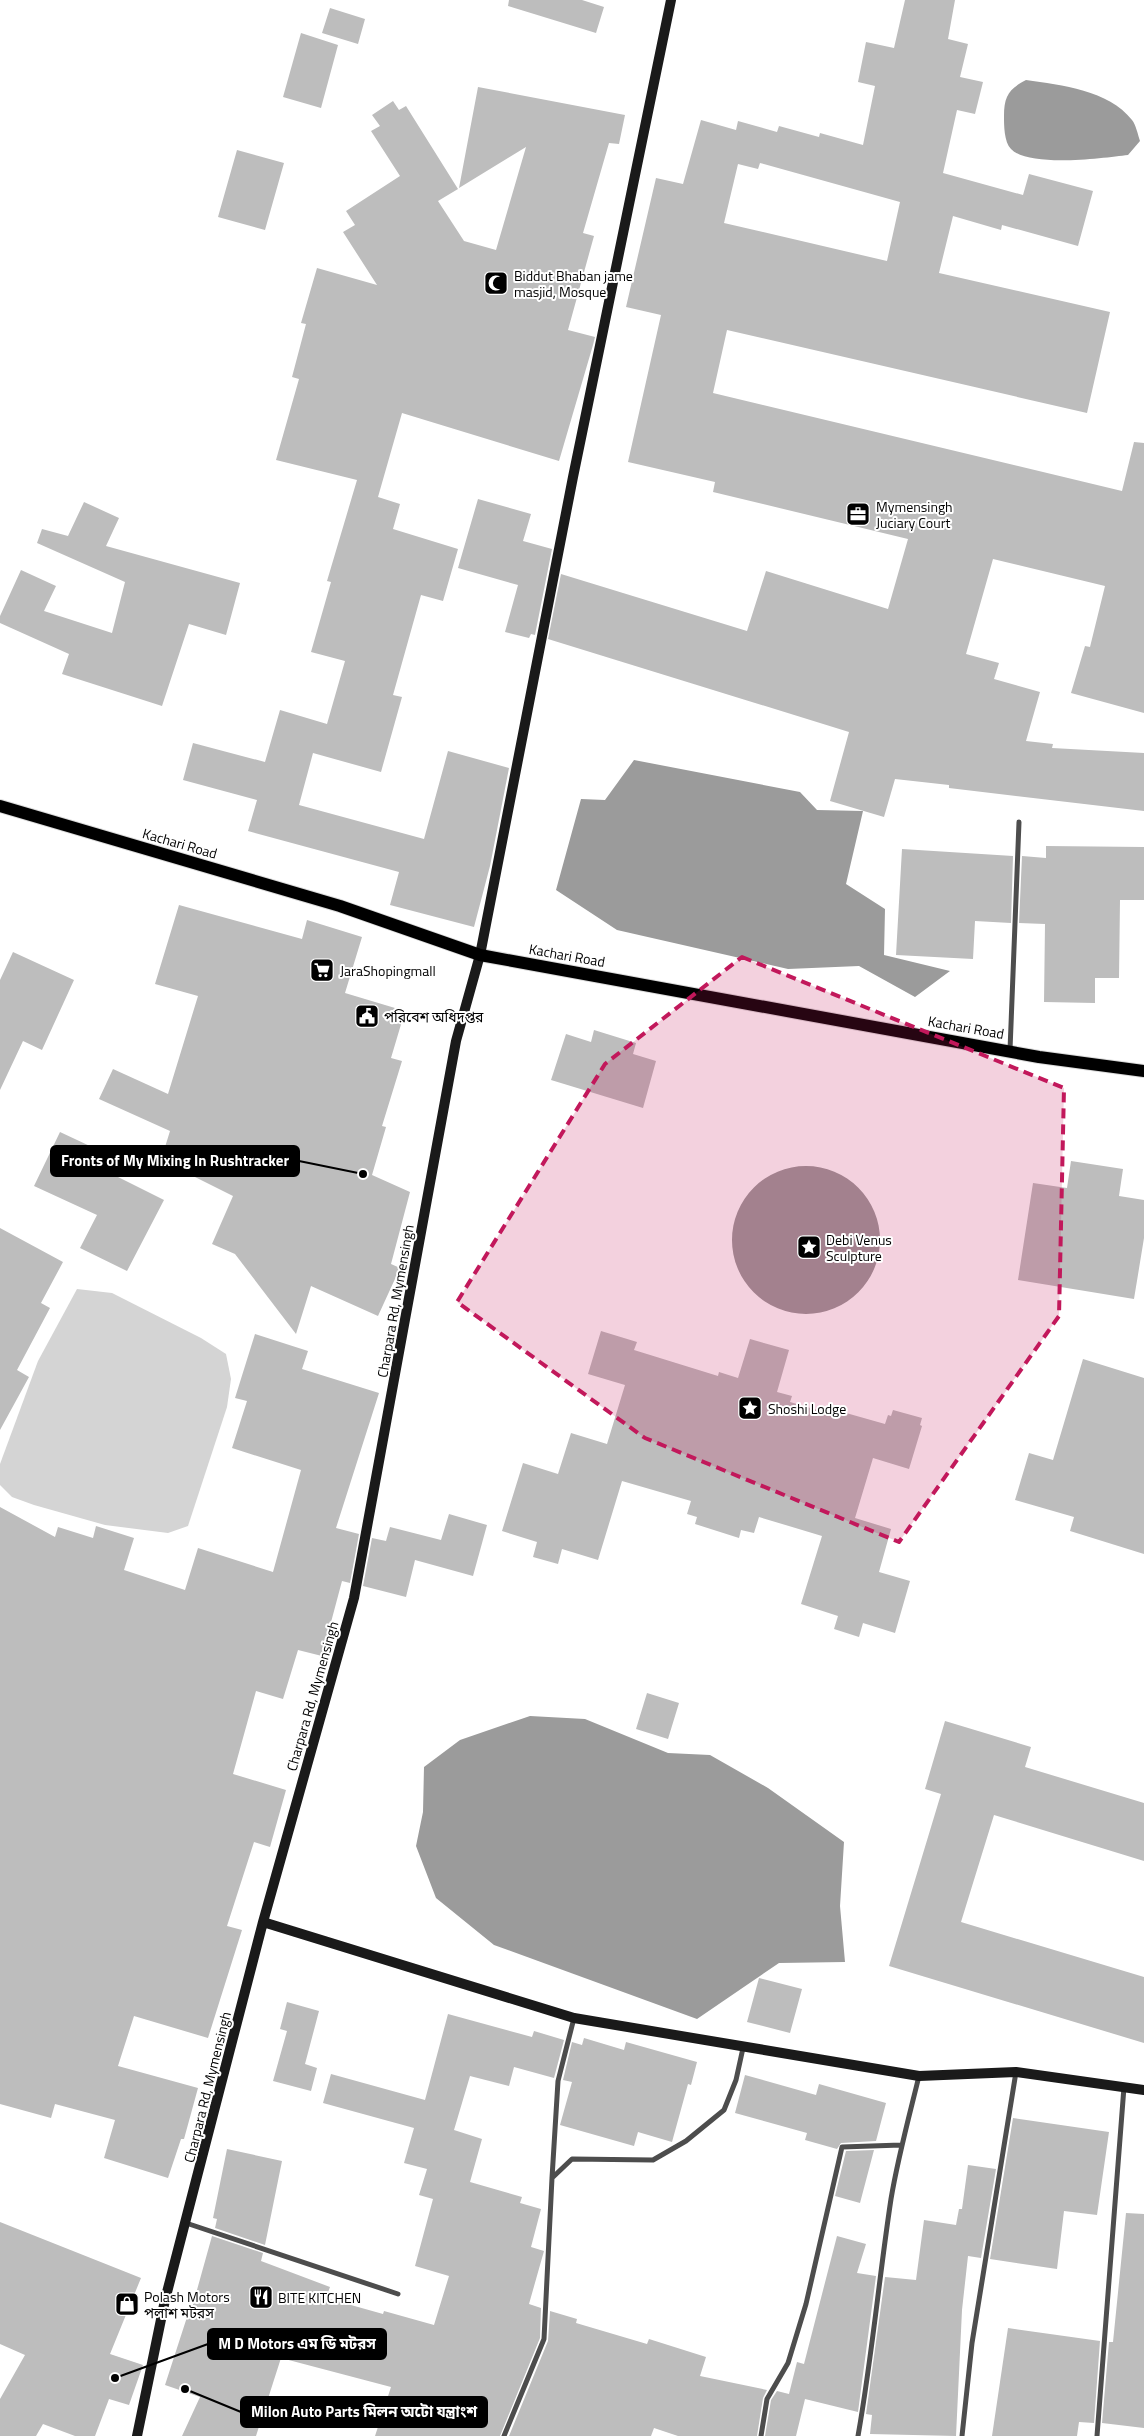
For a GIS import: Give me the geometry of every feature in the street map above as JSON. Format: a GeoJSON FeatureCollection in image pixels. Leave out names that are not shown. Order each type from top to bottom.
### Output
{"type":"FeatureCollection","features":[{"type":"Feature","properties":{"kind":"main road","name":"Kachari Road"},"geometry":{"type":"LineString","coordinates":[[0,806],[340,906],[480,955],[1010,1050],[1039,1057],[1144,1071]]}},
{"type":"Feature","properties":{"kind":"street","name":"Charpara Rd, Mymensingh"},"geometry":{"type":"LineString","coordinates":[[137,2436],[165,2300],[263,1922],[354,1598],[456,1041],[480,955],[573,477],[672,0]]}},
{"type":"Feature","properties":{"kind":"street"},"geometry":{"type":"LineString","coordinates":[[1010,1050],[1019,822]]}},
{"type":"Feature","properties":{"kind":"street"},"geometry":{"type":"LineString","coordinates":[[263,1922],[574,2018],[743,2048],[919,2076],[1016,2072],[1144,2090]]}},
{"type":"Feature","properties":{"kind":"street"},"geometry":{"type":"LineString","coordinates":[[504,2436],[544,2339],[558,2081],[574,2018]]}},
{"type":"Feature","properties":{"kind":"street"},"geometry":{"type":"LineString","coordinates":[[552,2178],[572,2159],[653,2160],[686,2141],[724,2110],[736,2080],[743,2048]]}},
{"type":"Feature","properties":{"kind":"street"},"geometry":{"type":"LineString","coordinates":[[962,2436],[972,2342],[1016,2072]]}},
{"type":"Feature","properties":{"kind":"street"},"geometry":{"type":"LineString","coordinates":[[858,2436],[868,2376],[891,2199],[901,2145],[919,2076]]}},
{"type":"Feature","properties":{"kind":"street"},"geometry":{"type":"LineString","coordinates":[[1097,2436],[1124,2087]]}},
{"type":"Feature","properties":{"kind":"street"},"geometry":{"type":"LineString","coordinates":[[761,2436],[767,2399],[788,2363],[806,2304],[842,2147],[901,2145]]}},
{"type":"Feature","properties":{"kind":"street"},"geometry":{"type":"LineString","coordinates":[[186,2223],[398,2294]]}},
{"type":"Feature","properties":{"kind":"highlighted area"},"geometry":{"type":"Polygon","coordinates":[[[742,957],[1064,1088],[1059,1316],[899,1542],[645,1438],[457,1302],[605,1064],[742,957]]]}},
{"type":"Feature","properties":{"kind":"shaded area"},"geometry":{"type":"Polygon","coordinates":[[[1026,80],[1069,87],[1097,95],[1122,110],[1132,120],[1140,141],[1128,155],[1049,160],[1020,155],[1011,149],[1007,142],[1004,129],[1004,109],[1006,98],[1012,90],[1026,80]]]}},
{"type":"Feature","properties":{"kind":"shaded area"},"geometry":{"type":"Polygon","coordinates":[[[634,760],[800,792],[817,810],[863,811],[846,884],[885,909],[884,955],[950,971],[915,997],[859,966],[788,969],[617,930],[556,890],[581,799],[605,800],[634,760]]]}},
{"type":"Feature","properties":{"kind":"shaded area"},"geometry":{"type":"Polygon","coordinates":[[[806,1166],[834,1172],[858,1188],[874,1212],[880,1240],[874,1268],[858,1292],[834,1308],[806,1314],[778,1308],[754,1292],[738,1268],[732,1240],[738,1212],[754,1188],[778,1172],[806,1166]]]}},
{"type":"Feature","properties":{"kind":"shaded area"},"geometry":{"type":"Polygon","coordinates":[[[77,1289],[112,1293],[201,1338],[226,1354],[231,1379],[227,1407],[188,1526],[168,1533],[105,1525],[12,1497],[0,1485],[0,1464],[38,1361],[77,1289]]]}},
{"type":"Feature","properties":{"kind":"shaded area"},"geometry":{"type":"Polygon","coordinates":[[[530,1716],[585,1719],[668,1753],[710,1755],[768,1788],[844,1842],[840,1906],[845,1962],[779,1963],[697,2019],[494,1945],[436,1898],[416,1846],[423,1812],[424,1767],[460,1740],[530,1716]]]}},
{"type":"Feature","properties":{"kind":"building"},"geometry":{"type":"Polygon","coordinates":[[[509,0],[582,0],[604,7],[596,33],[508,6],[509,0]]]}},
{"type":"Feature","properties":{"kind":"building"},"geometry":{"type":"Polygon","coordinates":[[[905,0],[955,0],[948,39],[968,44],[960,77],[983,82],[975,114],[957,110],[943,173],[1023,195],[1029,174],[1093,191],[1078,246],[1002,225],[1001,230],[953,216],[939,273],[1110,312],[1087,413],[727,330],[713,393],[1122,491],[1134,442],[1144,443],[1144,713],[1071,693],[1085,646],[1090,647],[1105,586],[993,559],[966,654],[999,663],[994,679],[1040,692],[1026,741],[1053,744],[1052,748],[1144,753],[1144,811],[949,788],[949,785],[895,779],[884,817],[830,801],[849,732],[548,639],[561,574],[747,631],[766,571],[888,609],[908,539],[713,492],[715,482],[628,462],[661,315],[626,307],[656,178],[683,184],[701,120],[736,130],[738,121],[777,132],[779,126],[819,137],[820,133],[863,145],[875,86],[858,82],[866,42],[894,48],[905,0]],[[760,163],[758,169],[738,164],[724,223],[887,261],[900,202],[760,163]]]}},
{"type":"Feature","properties":{"kind":"building"},"geometry":{"type":"Polygon","coordinates":[[[330,8],[365,19],[358,44],[322,33],[330,8]]]}},
{"type":"Feature","properties":{"kind":"building"},"geometry":{"type":"Polygon","coordinates":[[[301,33],[338,45],[321,108],[283,97],[301,33]]]}},
{"type":"Feature","properties":{"kind":"building"},"geometry":{"type":"Polygon","coordinates":[[[478,87],[625,115],[619,144],[609,143],[583,233],[594,236],[568,330],[595,337],[559,461],[402,413],[378,497],[400,504],[393,529],[458,549],[443,601],[421,595],[393,695],[402,697],[381,772],[313,753],[299,805],[424,839],[448,751],[509,768],[490,866],[474,927],[390,905],[399,872],[248,831],[257,800],[183,780],[193,743],[265,762],[280,710],[327,724],[345,661],[311,652],[331,582],[327,581],[357,480],[276,460],[299,379],[292,377],[306,324],[301,323],[317,268],[377,285],[343,232],[355,225],[346,211],[400,176],[371,131],[380,126],[372,115],[393,101],[399,110],[406,106],[458,189],[438,201],[464,241],[496,250],[526,147],[459,188],[478,87]]]}},
{"type":"Feature","properties":{"kind":"building"},"geometry":{"type":"Polygon","coordinates":[[[237,150],[284,163],[265,230],[218,217],[237,150]]]}},
{"type":"Feature","properties":{"kind":"building"},"geometry":{"type":"Polygon","coordinates":[[[478,499],[531,514],[523,541],[552,549],[535,635],[531,634],[529,638],[505,632],[518,585],[458,568],[478,499]]]}},
{"type":"Feature","properties":{"kind":"building"},"geometry":{"type":"Polygon","coordinates":[[[84,502],[119,518],[106,546],[240,583],[226,635],[189,624],[162,706],[62,674],[69,654],[0,623],[0,616],[21,570],[56,586],[44,611],[112,633],[125,582],[37,543],[42,529],[68,536],[84,502]]]}},
{"type":"Feature","properties":{"kind":"building"},"geometry":{"type":"Polygon","coordinates":[[[1046,846],[1144,847],[1144,900],[1120,900],[1119,978],[1095,978],[1095,1003],[1044,1002],[1045,924],[1019,923],[1022,856],[1046,858],[1046,846]]]}},
{"type":"Feature","properties":{"kind":"building"},"geometry":{"type":"Polygon","coordinates":[[[902,849],[1013,856],[1011,923],[975,921],[973,959],[896,955],[902,849]]]}},
{"type":"Feature","properties":{"kind":"building"},"geometry":{"type":"Polygon","coordinates":[[[179,905],[302,939],[307,920],[362,937],[345,993],[405,1011],[391,1058],[402,1061],[382,1126],[386,1127],[372,1175],[410,1192],[391,1264],[400,1268],[378,1316],[311,1286],[296,1334],[235,1254],[212,1244],[233,1196],[161,1160],[170,1131],[99,1099],[113,1069],[168,1094],[198,996],[155,984],[179,905]]]}},
{"type":"Feature","properties":{"kind":"building"},"geometry":{"type":"Polygon","coordinates":[[[13,952],[74,980],[42,1050],[23,1041],[0,1090],[0,980],[13,952]]]}},
{"type":"Feature","properties":{"kind":"building"},"geometry":{"type":"Polygon","coordinates":[[[594,1030],[636,1043],[633,1054],[656,1061],[643,1108],[551,1080],[566,1034],[591,1042],[594,1030]]]}},
{"type":"Feature","properties":{"kind":"building"},"geometry":{"type":"Polygon","coordinates":[[[60,1132],[92,1147],[86,1161],[164,1200],[127,1271],[80,1248],[97,1215],[34,1186],[60,1132]]]}},
{"type":"Feature","properties":{"kind":"building"},"geometry":{"type":"Polygon","coordinates":[[[1071,1161],[1123,1169],[1119,1196],[1144,1200],[1144,1238],[1134,1299],[1018,1280],[1033,1183],[1067,1188],[1071,1161]]]}},
{"type":"Feature","properties":{"kind":"building"},"geometry":{"type":"Polygon","coordinates":[[[0,1228],[63,1262],[41,1303],[50,1308],[17,1370],[29,1377],[0,1430],[0,1228]]]}},
{"type":"Feature","properties":{"kind":"building"},"geometry":{"type":"Polygon","coordinates":[[[601,1331],[637,1342],[634,1350],[718,1376],[719,1372],[738,1378],[750,1339],[789,1350],[777,1392],[792,1396],[790,1402],[838,1416],[839,1411],[885,1424],[888,1415],[891,1416],[893,1410],[922,1418],[920,1425],[922,1426],[909,1469],[873,1458],[855,1518],[891,1529],[879,1572],[910,1581],[895,1633],[863,1623],[859,1637],[834,1629],[838,1616],[801,1604],[822,1536],[759,1517],[754,1533],[741,1530],[739,1538],[695,1524],[697,1517],[687,1514],[691,1501],[622,1481],[598,1560],[562,1549],[558,1564],[533,1557],[537,1542],[502,1531],[523,1463],[558,1474],[571,1433],[607,1444],[625,1385],[588,1374],[601,1331]]]}},
{"type":"Feature","properties":{"kind":"building"},"geometry":{"type":"Polygon","coordinates":[[[255,1334],[308,1351],[302,1369],[379,1393],[336,1528],[359,1534],[350,1583],[342,1581],[322,1656],[298,1650],[283,1699],[256,1691],[233,1774],[286,1790],[270,1847],[254,1842],[227,1926],[242,1930],[208,2038],[134,2016],[118,2066],[198,2088],[184,2139],[181,2139],[168,2178],[104,2158],[115,2120],[55,2104],[51,2118],[0,2104],[0,1507],[55,1537],[58,1527],[93,1538],[96,1526],[134,1538],[124,1570],[185,1590],[198,1548],[273,1572],[301,1470],[232,1448],[247,1401],[235,1398],[255,1334]]]}},
{"type":"Feature","properties":{"kind":"building"},"geometry":{"type":"Polygon","coordinates":[[[1083,1359],[1144,1378],[1144,1554],[1070,1531],[1074,1517],[1015,1500],[1029,1453],[1053,1460],[1083,1359]]]}},
{"type":"Feature","properties":{"kind":"building"},"geometry":{"type":"Polygon","coordinates":[[[449,1514],[487,1525],[473,1576],[415,1560],[406,1597],[363,1586],[372,1538],[386,1541],[390,1527],[441,1540],[449,1514]]]}},
{"type":"Feature","properties":{"kind":"building"},"geometry":{"type":"Polygon","coordinates":[[[647,1693],[679,1703],[668,1739],[636,1729],[647,1693]]]}},
{"type":"Feature","properties":{"kind":"building"},"geometry":{"type":"Polygon","coordinates":[[[945,1721],[1031,1747],[1025,1767],[1144,1803],[1144,1861],[994,1815],[961,1922],[1144,1977],[1144,2043],[889,1966],[941,1794],[925,1789],[945,1721]]]}},
{"type":"Feature","properties":{"kind":"building"},"geometry":{"type":"Polygon","coordinates":[[[759,1978],[802,1989],[790,2033],[747,2022],[759,1978]]]}},
{"type":"Feature","properties":{"kind":"building"},"geometry":{"type":"Polygon","coordinates":[[[287,2002],[319,2011],[305,2064],[317,2068],[311,2091],[273,2081],[287,2031],[280,2029],[287,2002]]]}},
{"type":"Feature","properties":{"kind":"building"},"geometry":{"type":"Polygon","coordinates":[[[448,2014],[532,2037],[534,2031],[564,2040],[554,2078],[514,2067],[509,2086],[470,2076],[454,2130],[482,2139],[470,2182],[522,2197],[520,2203],[541,2209],[531,2247],[544,2251],[529,2304],[541,2308],[540,2338],[500,2436],[375,2436],[391,2387],[281,2358],[256,2436],[182,2436],[200,2397],[165,2385],[188,2314],[190,2315],[212,2236],[263,2253],[261,2261],[330,2287],[326,2298],[383,2314],[384,2311],[434,2325],[449,2276],[415,2266],[433,2199],[419,2195],[427,2169],[404,2163],[414,2128],[323,2103],[331,2074],[425,2100],[448,2014]]]}},
{"type":"Feature","properties":{"kind":"building"},"geometry":{"type":"Polygon","coordinates":[[[584,2038],[624,2050],[626,2042],[697,2062],[691,2085],[688,2084],[672,2142],[638,2132],[634,2146],[560,2125],[572,2082],[563,2080],[572,2042],[582,2045],[584,2038]]]}},
{"type":"Feature","properties":{"kind":"building"},"geometry":{"type":"Polygon","coordinates":[[[745,2075],[816,2095],[819,2084],[886,2103],[876,2141],[841,2143],[837,2149],[805,2140],[807,2133],[735,2113],[745,2075]]]}},
{"type":"Feature","properties":{"kind":"building"},"geometry":{"type":"Polygon","coordinates":[[[1013,2118],[1109,2132],[1097,2215],[1064,2211],[1057,2269],[990,2259],[1013,2118]]]}},
{"type":"Feature","properties":{"kind":"building"},"geometry":{"type":"Polygon","coordinates":[[[227,2149],[282,2161],[265,2245],[215,2228],[217,2219],[213,2218],[227,2149]]]}},
{"type":"Feature","properties":{"kind":"building"},"geometry":{"type":"Polygon","coordinates":[[[874,2150],[860,2203],[835,2196],[846,2151],[874,2150]]]}},
{"type":"Feature","properties":{"kind":"building"},"geometry":{"type":"Polygon","coordinates":[[[968,2165],[996,2169],[981,2258],[968,2256],[962,2310],[956,2436],[870,2434],[872,2415],[866,2414],[885,2277],[916,2280],[924,2220],[956,2225],[959,2209],[962,2209],[968,2165]]]}},
{"type":"Feature","properties":{"kind":"building"},"geometry":{"type":"Polygon","coordinates":[[[1126,2213],[1144,2214],[1144,2428],[1102,2423],[1109,2342],[1113,2342],[1126,2213]]]}},
{"type":"Feature","properties":{"kind":"building"},"geometry":{"type":"Polygon","coordinates":[[[0,2222],[141,2278],[110,2354],[143,2365],[129,2405],[109,2399],[95,2436],[75,2436],[43,2424],[36,2436],[0,2436],[0,2399],[25,2355],[0,2344],[0,2222]]]}},
{"type":"Feature","properties":{"kind":"building"},"geometry":{"type":"Polygon","coordinates":[[[837,2236],[866,2244],[857,2273],[876,2276],[858,2412],[805,2399],[796,2436],[765,2436],[771,2400],[777,2391],[789,2394],[797,2362],[804,2364],[837,2236]]]}},
{"type":"Feature","properties":{"kind":"building"},"geometry":{"type":"Polygon","coordinates":[[[550,2311],[577,2319],[576,2323],[647,2344],[649,2339],[706,2357],[700,2376],[767,2390],[763,2398],[757,2436],[678,2436],[654,2428],[651,2436],[509,2436],[548,2341],[550,2311]]]}},
{"type":"Feature","properties":{"kind":"building"},"geometry":{"type":"Polygon","coordinates":[[[1008,2328],[1100,2341],[1094,2423],[1079,2422],[1077,2436],[992,2436],[1008,2328]]]}},
{"type":"Feature","properties":{"kind":"place","name":"Biddut Bhaban jame masjid, Mosque"},"geometry":{"type":"Point","coordinates":[496,283]}},
{"type":"Feature","properties":{"kind":"place","name":"Mymensingh Juciary Court"},"geometry":{"type":"Point","coordinates":[858,514]}},
{"type":"Feature","properties":{"kind":"place","name":"JaraShopingmall"},"geometry":{"type":"Point","coordinates":[322,970]}},
{"type":"Feature","properties":{"kind":"place","name":"পরিবেশ অধিদপ্তর"},"geometry":{"type":"Point","coordinates":[367,1016]}},
{"type":"Feature","properties":{"kind":"place","name":"Fronts of My Mixing In Rushtracker"},"geometry":{"type":"Point","coordinates":[363,1174]}},
{"type":"Feature","properties":{"kind":"place","name":"Debi Venus Sculpture"},"geometry":{"type":"Point","coordinates":[809,1247]}},
{"type":"Feature","properties":{"kind":"place","name":"Shoshi Lodge"},"geometry":{"type":"Point","coordinates":[750,1408]}},
{"type":"Feature","properties":{"kind":"place","name":"BITE KITCHEN"},"geometry":{"type":"Point","coordinates":[261,2297]}},
{"type":"Feature","properties":{"kind":"place","name":"Polash Motors পলাশ মটরস"},"geometry":{"type":"Point","coordinates":[127,2304]}},
{"type":"Feature","properties":{"kind":"place","name":"M D Motors এম ডি মটরস"},"geometry":{"type":"Point","coordinates":[115,2378]}},
{"type":"Feature","properties":{"kind":"place","name":"Milon Auto Parts মিলন অটো যন্ত্রাংশ"},"geometry":{"type":"Point","coordinates":[185,2389]}}]}
